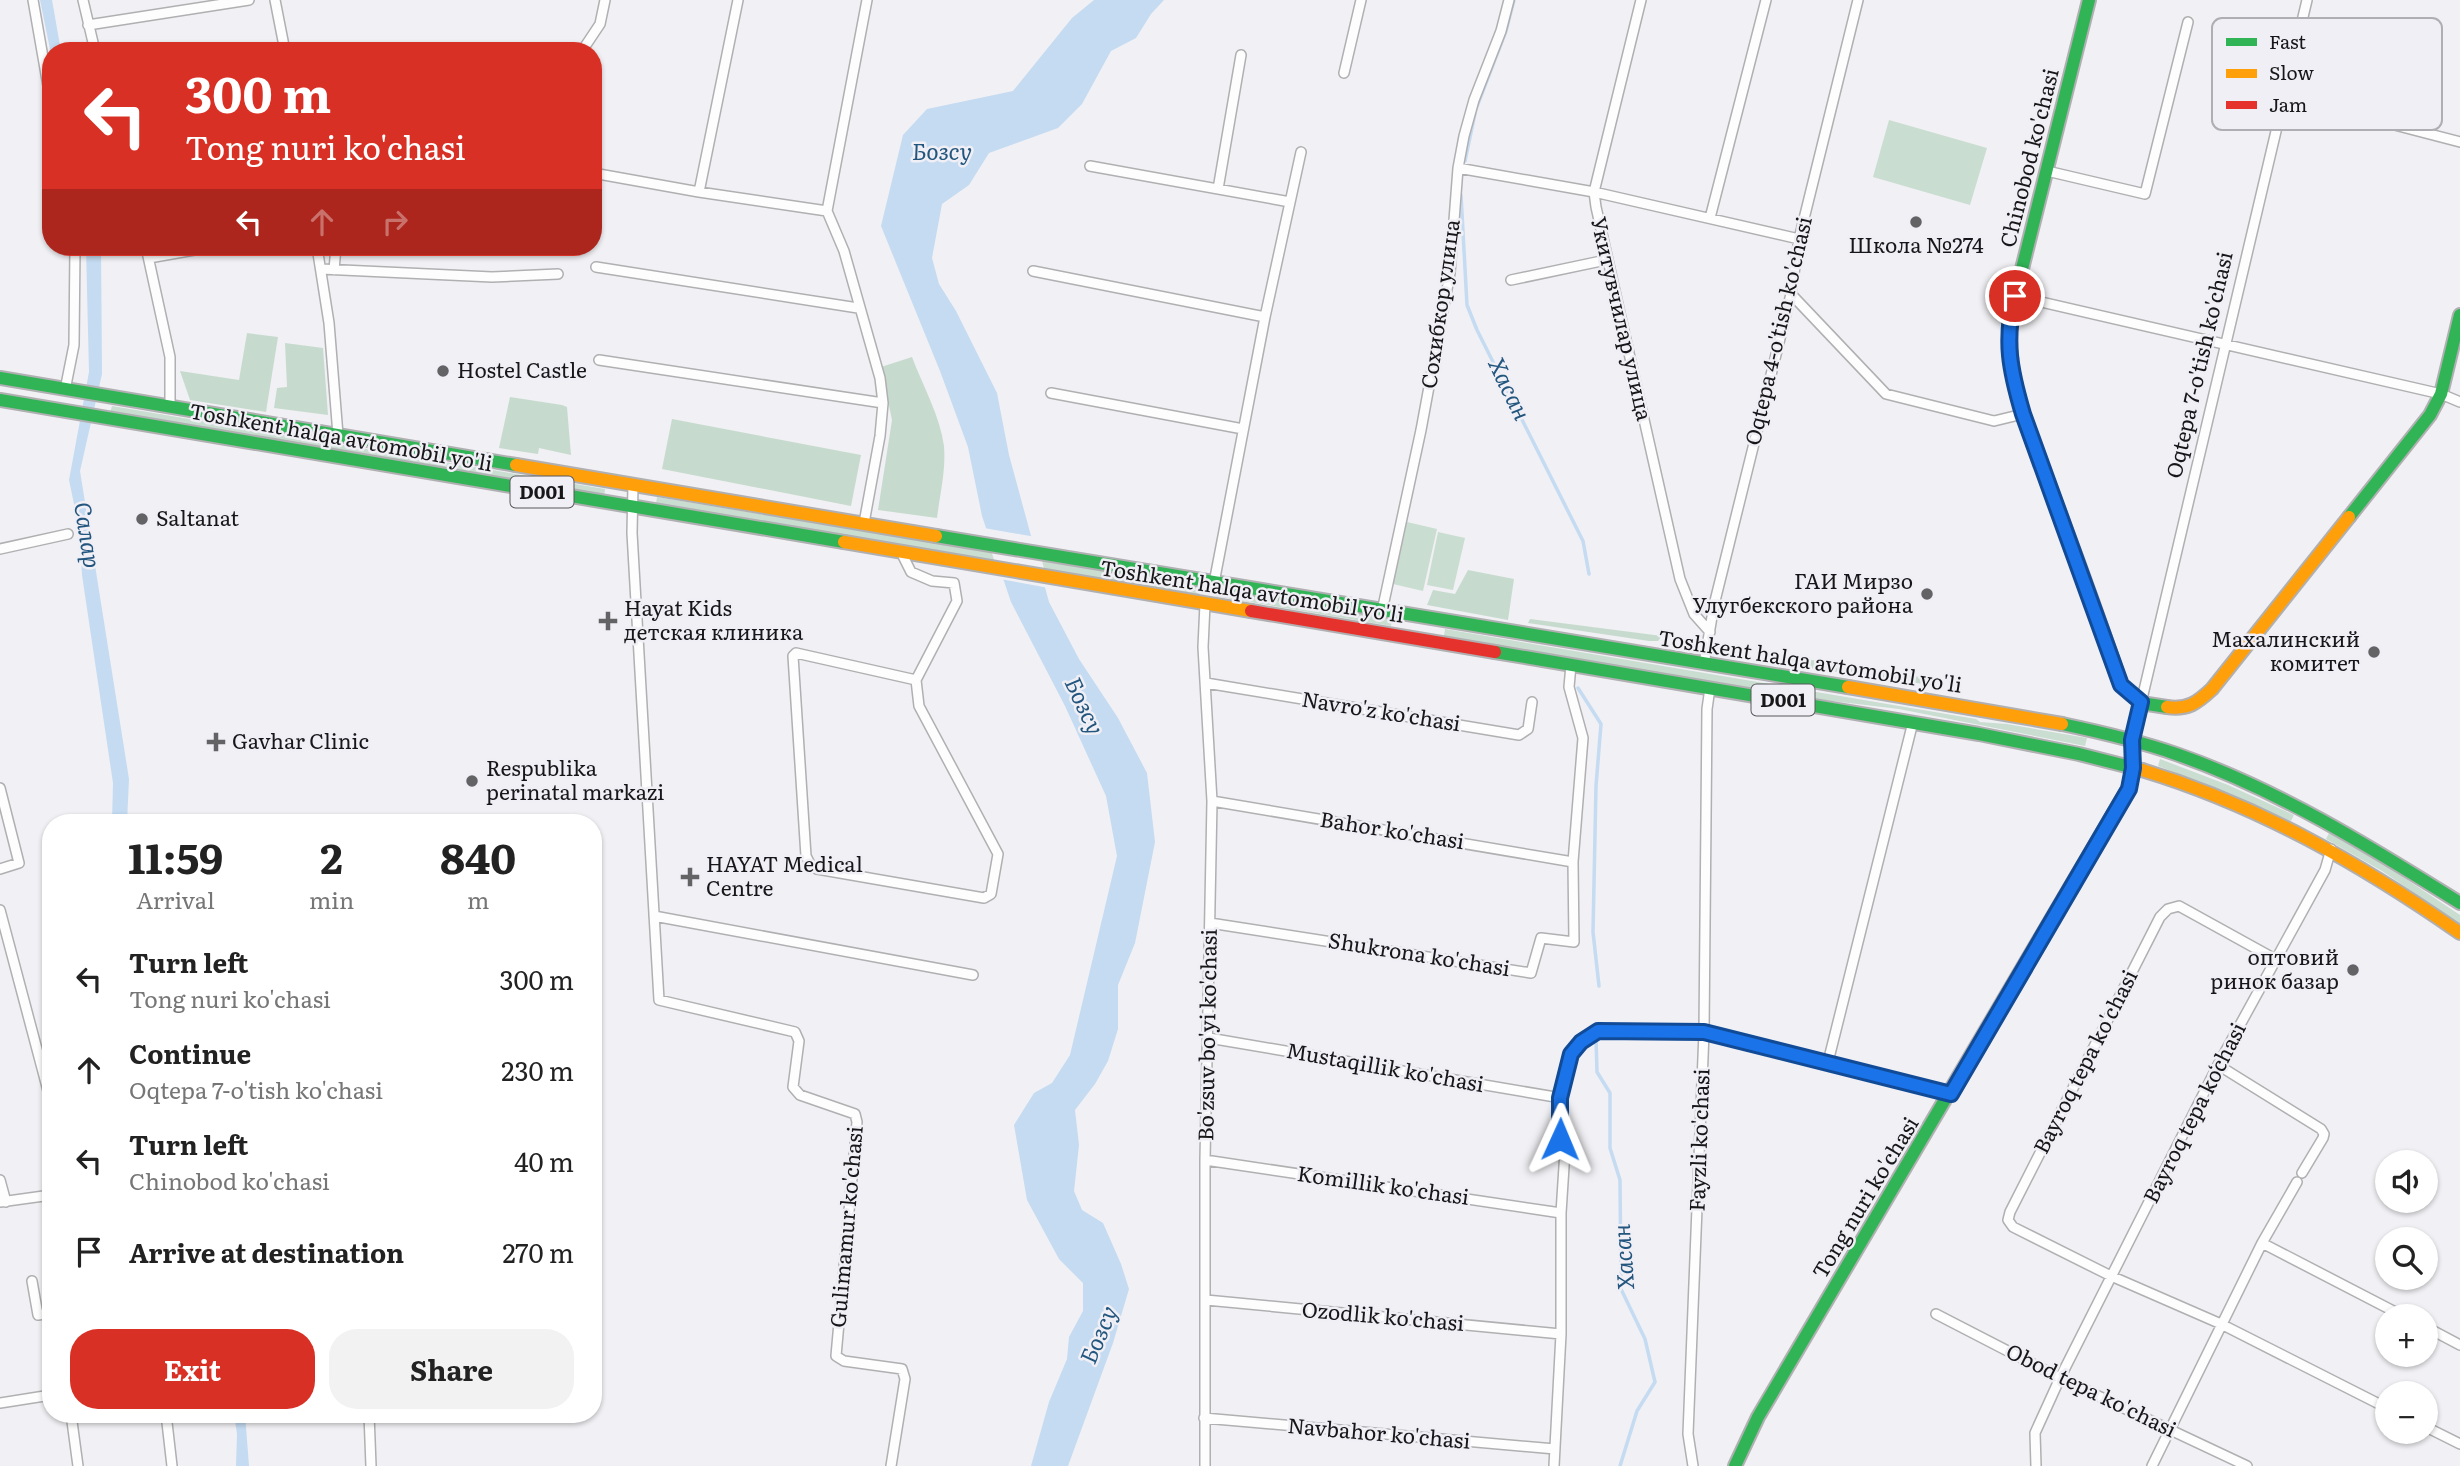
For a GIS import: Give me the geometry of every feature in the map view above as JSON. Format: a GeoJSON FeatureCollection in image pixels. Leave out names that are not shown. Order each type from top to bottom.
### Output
{"type":"FeatureCollection","features":[{"type":"Feature","properties":{"kind":"main road","name":"Chinobod ko'chasi"},"geometry":{"type":"LineString","coordinates":[[2089,0],[2015,296],[2008,327],[2008,348],[2012,376],[2023,414],[2121,685],[2141,702]]}},
{"type":"Feature","properties":{"kind":"main road"},"geometry":{"type":"LineString","coordinates":[[2141,702],[2184,708],[2203,699],[2430,415],[2441,394],[2460,315]]}},
{"type":"Feature","properties":{"kind":"main road","name":"Toshkent halqa avtomobil yo'li"},"geometry":{"type":"LineString","coordinates":[[0,378],[1214,583],[2001,712],[2132,740],[2192,759],[2318,817],[2460,903]]}},
{"type":"Feature","properties":{"kind":"main road","name":"Toshkent halqa avtomobil yo'li"},"geometry":{"type":"LineString","coordinates":[[0,400],[1913,722],[2079,754],[2177,781],[2221,798],[2331,849],[2378,877],[2460,933]]}},
{"type":"Feature","properties":{"kind":"main road"},"geometry":{"type":"LineString","coordinates":[[1413,638],[1417,616]]}},
{"type":"Feature","properties":{"kind":"main road","name":"Oqtepa 7-o'tish ko'chasi"},"geometry":{"type":"LineString","coordinates":[[2133,768],[2132,740],[2141,702]]}},
{"type":"Feature","properties":{"kind":"main road","name":"Tong nuri ko'chasi"},"geometry":{"type":"LineString","coordinates":[[1735,1466],[1758,1417],[2129,789],[2133,768]]}},
{"type":"Feature","properties":{"kind":"street"},"geometry":{"type":"LineString","coordinates":[[33,0],[42,52]]}},
{"type":"Feature","properties":{"kind":"street"},"geometry":{"type":"LineString","coordinates":[[83,0],[93,42]]}},
{"type":"Feature","properties":{"kind":"street"},"geometry":{"type":"LineString","coordinates":[[88,25],[249,0]]}},
{"type":"Feature","properties":{"kind":"street"},"geometry":{"type":"LineString","coordinates":[[275,0],[283,42]]}},
{"type":"Feature","properties":{"kind":"street"},"geometry":{"type":"LineString","coordinates":[[588,42],[600,23],[605,0]]}},
{"type":"Feature","properties":{"kind":"street"},"geometry":{"type":"LineString","coordinates":[[699,192],[738,0]]}},
{"type":"Feature","properties":{"kind":"street"},"geometry":{"type":"LineString","coordinates":[[864,523],[880,436],[883,403],[880,378],[844,251],[827,211],[867,0]]}},
{"type":"Feature","properties":{"kind":"street"},"geometry":{"type":"LineString","coordinates":[[1344,73],[1361,0]]}},
{"type":"Feature","properties":{"kind":"street","name":"Сохибкор улица"},"geometry":{"type":"LineString","coordinates":[[1382,611],[1421,430],[1450,272],[1458,168],[1474,100],[1501,31],[1509,0]]}},
{"type":"Feature","properties":{"kind":"street","name":"Укитувчилар улица"},"geometry":{"type":"LineString","coordinates":[[1641,0],[1594,192],[1606,260],[1680,579],[1694,614],[1710,632]]}},
{"type":"Feature","properties":{"kind":"street"},"geometry":{"type":"LineString","coordinates":[[1710,218],[1766,0]]}},
{"type":"Feature","properties":{"kind":"street","name":"Oqtepa 4-o'tish ko'chasi"},"geometry":{"type":"LineString","coordinates":[[1704,664],[1714,605],[1791,294],[1799,239],[1858,0]]}},
{"type":"Feature","properties":{"kind":"street","name":"Oqtepa 7-o'tish ko'chasi"},"geometry":{"type":"LineString","coordinates":[[2303,18],[2307,0]]}},
{"type":"Feature","properties":{"kind":"street"},"geometry":{"type":"LineString","coordinates":[[2047,171],[2146,194],[2188,22]]}},
{"type":"Feature","properties":{"kind":"street"},"geometry":{"type":"LineString","coordinates":[[1218,189],[1241,54]]}},
{"type":"Feature","properties":{"kind":"street","name":"Oqtepa 7-o'tish ko'chasi"},"geometry":{"type":"LineString","coordinates":[[2141,702],[2276,130]]}},
{"type":"Feature","properties":{"kind":"street"},"geometry":{"type":"LineString","coordinates":[[2412,130],[2460,142]]}},
{"type":"Feature","properties":{"kind":"street"},"geometry":{"type":"LineString","coordinates":[[1214,583],[1265,317],[1301,152]]}},
{"type":"Feature","properties":{"kind":"street"},"geometry":{"type":"LineString","coordinates":[[1090,166],[1290,202]]}},
{"type":"Feature","properties":{"kind":"street"},"geometry":{"type":"LineString","coordinates":[[1458,168],[1594,192],[1799,239]]}},
{"type":"Feature","properties":{"kind":"street"},"geometry":{"type":"LineString","coordinates":[[602,175],[827,211]]}},
{"type":"Feature","properties":{"kind":"street"},"geometry":{"type":"LineString","coordinates":[[71,391],[75,256]]}},
{"type":"Feature","properties":{"kind":"street"},"geometry":{"type":"LineString","coordinates":[[160,256],[149,258],[170,356],[170,407]]}},
{"type":"Feature","properties":{"kind":"street"},"geometry":{"type":"LineString","coordinates":[[319,256],[329,323],[338,435]]}},
{"type":"Feature","properties":{"kind":"street"},"geometry":{"type":"LineString","coordinates":[[334,270],[335,256]]}},
{"type":"Feature","properties":{"kind":"street"},"geometry":{"type":"LineString","coordinates":[[1511,280],[1606,260]]}},
{"type":"Feature","properties":{"kind":"street"},"geometry":{"type":"LineString","coordinates":[[596,267],[858,308]]}},
{"type":"Feature","properties":{"kind":"street"},"geometry":{"type":"LineString","coordinates":[[321,269],[492,277],[558,274]]}},
{"type":"Feature","properties":{"kind":"street"},"geometry":{"type":"LineString","coordinates":[[1033,271],[1265,317]]}},
{"type":"Feature","properties":{"kind":"street"},"geometry":{"type":"LineString","coordinates":[[1791,294],[1886,394],[1994,421],[2023,414]]}},
{"type":"Feature","properties":{"kind":"street"},"geometry":{"type":"LineString","coordinates":[[2015,296],[2441,394],[2460,402]]}},
{"type":"Feature","properties":{"kind":"street"},"geometry":{"type":"LineString","coordinates":[[599,360],[883,403]]}},
{"type":"Feature","properties":{"kind":"street"},"geometry":{"type":"LineString","coordinates":[[1051,393],[1243,429]]}},
{"type":"Feature","properties":{"kind":"street","name":"Gulimamur ko'chasi"},"geometry":{"type":"LineString","coordinates":[[633,485],[632,507],[659,1000],[795,1032],[799,1041],[793,1087],[800,1095],[855,1114],[857,1122],[836,1356],[844,1361],[902,1369],[905,1379],[891,1466]]}},
{"type":"Feature","properties":{"kind":"street"},"geometry":{"type":"LineString","coordinates":[[0,549],[68,534]]}},
{"type":"Feature","properties":{"kind":"street"},"geometry":{"type":"LineString","coordinates":[[901,552],[911,572],[932,580],[954,583],[957,601],[916,680],[919,706],[998,854],[991,894],[984,898],[817,869],[810,864],[806,856],[793,656],[796,653],[916,680]]}},
{"type":"Feature","properties":{"kind":"street","name":"Bo'zsuv bo'yi ko'chasi"},"geometry":{"type":"LineString","coordinates":[[1205,604],[1203,647],[1212,801],[1205,1160],[1205,1466]]}},
{"type":"Feature","properties":{"kind":"street","name":"Shukrona ko'chasi"},"geometry":{"type":"LineString","coordinates":[[1210,923],[1531,973],[1541,938],[1574,942],[1573,862],[1583,738],[1569,687],[1571,665]]}},
{"type":"Feature","properties":{"kind":"street","name":"Navro'z ko'chasi"},"geometry":{"type":"LineString","coordinates":[[1206,683],[1519,735],[1528,729],[1532,702]]}},
{"type":"Feature","properties":{"kind":"street","name":"Fayzli ko'chasi"},"geometry":{"type":"LineString","coordinates":[[1693,1466],[1688,1434],[1704,1032],[1707,709],[1710,688]]}},
{"type":"Feature","properties":{"kind":"street"},"geometry":{"type":"LineString","coordinates":[[1828,1062],[1913,722]]}},
{"type":"Feature","properties":{"kind":"street"},"geometry":{"type":"LineString","coordinates":[[0,788],[19,863],[0,869]]}},
{"type":"Feature","properties":{"kind":"street","name":"Bahor ko'chasi"},"geometry":{"type":"LineString","coordinates":[[1212,801],[1573,862]]}},
{"type":"Feature","properties":{"kind":"street","name":"Bayroq tepa koʻchasi"},"geometry":{"type":"LineString","coordinates":[[2036,1466],[2035,1433],[2060,1378],[2218,1065],[2325,870],[2331,849]]}},
{"type":"Feature","properties":{"kind":"street","name":"Bayroq tepa ko'chasi"},"geometry":{"type":"LineString","coordinates":[[2112,1276],[2013,1227],[2008,1220],[2160,917],[2168,909],[2179,906],[2275,959]]}},
{"type":"Feature","properties":{"kind":"street"},"geometry":{"type":"LineString","coordinates":[[0,910],[42,1068]]}},
{"type":"Feature","properties":{"kind":"street"},"geometry":{"type":"LineString","coordinates":[[654,916],[973,975]]}},
{"type":"Feature","properties":{"kind":"street"},"geometry":{"type":"LineString","coordinates":[[1554,1466],[1565,1151],[1560,1139],[1560,1098],[1571,1054],[1581,1042],[1598,1031],[1704,1032],[1951,1094]]}},
{"type":"Feature","properties":{"kind":"street","name":"Mustaqillik ko'chasi"},"geometry":{"type":"LineString","coordinates":[[1209,1038],[1560,1098]]}},
{"type":"Feature","properties":{"kind":"street"},"geometry":{"type":"LineString","coordinates":[[2152,1466],[2262,1243],[2324,1134],[2321,1129],[2218,1065]]}},
{"type":"Feature","properties":{"kind":"street","name":"Komillik ko'chasi"},"geometry":{"type":"LineString","coordinates":[[1205,1160],[1561,1213]]}},
{"type":"Feature","properties":{"kind":"street"},"geometry":{"type":"LineString","coordinates":[[0,1180],[3,1202],[42,1196]]}},
{"type":"Feature","properties":{"kind":"street"},"geometry":{"type":"LineString","coordinates":[[2262,1243],[2380,1304]]}},
{"type":"Feature","properties":{"kind":"street"},"geometry":{"type":"LineString","coordinates":[[2112,1276],[2221,1324],[2375,1402]]}},
{"type":"Feature","properties":{"kind":"street"},"geometry":{"type":"LineString","coordinates":[[32,1281],[38,1315],[42,1314]]}},
{"type":"Feature","properties":{"kind":"street","name":"Ozodlik ko'chasi"},"geometry":{"type":"LineString","coordinates":[[1206,1300],[1560,1334]]}},
{"type":"Feature","properties":{"kind":"street","name":"Obod tepa ko'chasi"},"geometry":{"type":"LineString","coordinates":[[1936,1314],[2060,1378],[2247,1466]]}},
{"type":"Feature","properties":{"kind":"street"},"geometry":{"type":"LineString","coordinates":[[2438,1333],[2460,1345]]}},
{"type":"Feature","properties":{"kind":"street"},"geometry":{"type":"LineString","coordinates":[[0,1403],[42,1396]]}},
{"type":"Feature","properties":{"kind":"street","name":"Navbahor ko'chasi"},"geometry":{"type":"LineString","coordinates":[[1203,1418],[1555,1449]]}},
{"type":"Feature","properties":{"kind":"street"},"geometry":{"type":"LineString","coordinates":[[72,1423],[78,1466]]}},
{"type":"Feature","properties":{"kind":"street"},"geometry":{"type":"LineString","coordinates":[[167,1423],[172,1466]]}},
{"type":"Feature","properties":{"kind":"street"},"geometry":{"type":"LineString","coordinates":[[369,1423],[371,1466]]}},
{"type":"Feature","properties":{"kind":"street"},"geometry":{"type":"LineString","coordinates":[[2438,1433],[2460,1444]]}},
{"type":"Feature","properties":{"kind":"green space"},"geometry":{"type":"Polygon","coordinates":[[[1889,120],[1987,148],[1970,205],[1873,177],[1889,120]]]}},
{"type":"Feature","properties":{"kind":"green space"},"geometry":{"type":"Polygon","coordinates":[[[247,333],[278,337],[266,412],[190,400],[180,371],[239,380],[247,333]]]}},
{"type":"Feature","properties":{"kind":"green space"},"geometry":{"type":"Polygon","coordinates":[[[285,343],[323,348],[328,415],[274,408],[277,388],[287,387],[285,343]]]}},
{"type":"Feature","properties":{"kind":"green space"},"geometry":{"type":"Polygon","coordinates":[[[912,357],[935,412],[944,446],[937,518],[878,510],[892,420],[881,367],[912,357]]]}},
{"type":"Feature","properties":{"kind":"green space"},"geometry":{"type":"Polygon","coordinates":[[[510,397],[567,407],[571,455],[539,448],[538,454],[499,448],[510,397]]]}},
{"type":"Feature","properties":{"kind":"green space"},"geometry":{"type":"Polygon","coordinates":[[[112,406],[605,489],[604,496],[110,413],[112,406]]]}},
{"type":"Feature","properties":{"kind":"green space"},"geometry":{"type":"Polygon","coordinates":[[[672,419],[861,455],[851,506],[662,469],[672,419]]]}},
{"type":"Feature","properties":{"kind":"green space"},"geometry":{"type":"Polygon","coordinates":[[[657,497],[1201,587],[1199,595],[656,504],[657,497]]]}},
{"type":"Feature","properties":{"kind":"green space"},"geometry":{"type":"Polygon","coordinates":[[[1407,522],[1437,529],[1423,591],[1393,584],[1407,522]]]}},
{"type":"Feature","properties":{"kind":"green space"},"geometry":{"type":"Polygon","coordinates":[[[1438,532],[1465,538],[1453,590],[1427,585],[1438,532]]]}},
{"type":"Feature","properties":{"kind":"green space"},"geometry":{"type":"Polygon","coordinates":[[[1468,570],[1514,579],[1508,620],[1427,605],[1433,590],[1455,594],[1468,570]]]}},
{"type":"Feature","properties":{"kind":"green space"},"geometry":{"type":"Polygon","coordinates":[[[1215,589],[1392,619],[1391,626],[1214,596],[1215,589]]]}},
{"type":"Feature","properties":{"kind":"green space"},"geometry":{"type":"Polygon","coordinates":[[[1530,619],[1662,636],[1658,641],[1649,641],[1528,623],[1530,619]]]}},
{"type":"Feature","properties":{"kind":"green space"},"geometry":{"type":"Polygon","coordinates":[[[1445,629],[1976,719],[1980,722],[2087,738],[2085,746],[1899,709],[1815,699],[1444,636],[1445,629]]]}},
{"type":"Feature","properties":{"kind":"green space"},"geometry":{"type":"Polygon","coordinates":[[[1793,657],[1933,679],[1931,685],[1779,664],[1784,658],[1793,657]]]}},
{"type":"Feature","properties":{"kind":"green space"},"geometry":{"type":"Polygon","coordinates":[[[2160,759],[2228,785],[2294,815],[2291,821],[2158,766],[2160,759]]]}},
{"type":"Feature","properties":{"kind":"green space"},"geometry":{"type":"Polygon","coordinates":[[[2329,833],[2385,865],[2460,915],[2460,924],[2382,871],[2326,839],[2329,833]]]}},
{"type":"Feature","properties":{"kind":"water"},"geometry":{"type":"Polygon","coordinates":[[[40,0],[52,0],[59,42],[49,42],[40,0]]]}},
{"type":"Feature","properties":{"kind":"water","name":"Бозсу"},"geometry":{"type":"Polygon","coordinates":[[[1094,0],[1164,0],[1151,14],[1136,38],[1111,51],[1082,104],[1058,128],[989,153],[969,185],[942,204],[932,258],[939,284],[956,311],[997,393],[1009,455],[1049,602],[1079,659],[1118,718],[1147,773],[1155,842],[1135,943],[1118,985],[1118,1029],[1108,1061],[1075,1110],[1079,1145],[1074,1191],[1082,1210],[1103,1223],[1129,1289],[1113,1343],[1068,1466],[1031,1466],[1049,1402],[1067,1359],[1069,1337],[1083,1311],[1083,1283],[1059,1259],[1027,1200],[1014,1125],[1034,1093],[1052,1083],[1070,1055],[1117,856],[1106,796],[1065,706],[1011,602],[982,516],[968,447],[881,226],[903,135],[927,109],[1013,91],[1072,18],[1094,0]]]}},
{"type":"Feature","properties":{"kind":"water","name":"Салар"},"geometry":{"type":"Polygon","coordinates":[[[86,256],[101,256],[102,374],[80,471],[129,779],[127,814],[112,814],[113,783],[82,575],[79,528],[69,480],[89,372],[86,256]]]}},
{"type":"Feature","properties":{"kind":"water"},"geometry":{"type":"Polygon","coordinates":[[[235,1423],[246,1423],[249,1466],[236,1466],[235,1423]]]}},
{"type":"Feature","properties":{"kind":"pier"},"geometry":{"type":"Polygon","coordinates":[[[984,528],[1036,537],[1049,588],[1000,579],[984,528]]]}},
{"type":"Feature","properties":{"kind":"waterway","name":"Хасан"},"geometry":{"type":"LineString","coordinates":[[1465,161],[1476,109],[1506,31],[1514,0]]}},
{"type":"Feature","properties":{"kind":"waterway","name":"Хасан"},"geometry":{"type":"LineString","coordinates":[[1461,195],[1467,305],[1583,541],[1589,574]]}},
{"type":"Feature","properties":{"kind":"waterway","name":"Хасан"},"geometry":{"type":"LineString","coordinates":[[1578,688],[1601,724],[1596,786],[1593,932],[1599,986]]}},
{"type":"Feature","properties":{"kind":"waterway","name":"Хасан"},"geometry":{"type":"LineString","coordinates":[[1596,1039],[1597,1072],[1610,1093],[1610,1148],[1620,1180],[1621,1289],[1645,1339],[1655,1382],[1637,1411],[1620,1466]]}},
{"type":"Feature","properties":{"kind":"traffic: fast"},"geometry":{"type":"LineString","coordinates":[[2089,0],[2011,313],[2012,364],[2029,433],[2121,685],[2141,703],[2167,707]]}},
{"type":"Feature","properties":{"kind":"traffic: fast"},"geometry":{"type":"LineString","coordinates":[[2349,517],[2430,415],[2441,394],[2460,315]]}},
{"type":"Feature","properties":{"kind":"traffic: fast"},"geometry":{"type":"LineString","coordinates":[[0,378],[516,465]]}},
{"type":"Feature","properties":{"kind":"traffic: fast"},"geometry":{"type":"LineString","coordinates":[[0,400],[844,542]]}},
{"type":"Feature","properties":{"kind":"traffic: fast"},"geometry":{"type":"LineString","coordinates":[[936,536],[1848,687]]}},
{"type":"Feature","properties":{"kind":"traffic: fast"},"geometry":{"type":"LineString","coordinates":[[1495,652],[1979,734],[2142,770]]}},
{"type":"Feature","properties":{"kind":"traffic: fast"},"geometry":{"type":"LineString","coordinates":[[2132,740],[2141,703]]}},
{"type":"Feature","properties":{"kind":"traffic: fast"},"geometry":{"type":"LineString","coordinates":[[2062,724],[2162,749],[2250,784],[2322,820],[2460,903]]}},
{"type":"Feature","properties":{"kind":"traffic: fast"},"geometry":{"type":"LineString","coordinates":[[1735,1466],[1758,1417],[2128,789],[2133,768]]}},
{"type":"Feature","properties":{"kind":"traffic: slow"},"geometry":{"type":"LineString","coordinates":[[516,465],[936,536]]}},
{"type":"Feature","properties":{"kind":"traffic: slow"},"geometry":{"type":"LineString","coordinates":[[2167,707],[2192,704],[2212,689],[2349,517]]}},
{"type":"Feature","properties":{"kind":"traffic: slow"},"geometry":{"type":"LineString","coordinates":[[844,542],[1251,611]]}},
{"type":"Feature","properties":{"kind":"traffic: slow"},"geometry":{"type":"LineString","coordinates":[[1848,687],[2062,724]]}},
{"type":"Feature","properties":{"kind":"traffic: slow"},"geometry":{"type":"LineString","coordinates":[[2142,770],[2227,801],[2307,839],[2385,883],[2460,933]]}},
{"type":"Feature","properties":{"kind":"traffic: jam"},"geometry":{"type":"LineString","coordinates":[[1251,611],[1495,652]]}},
{"type":"Feature","properties":{"kind":"place","name":"Школа №274"},"geometry":{"type":"Point","coordinates":[1916,222]}},
{"type":"Feature","properties":{"kind":"place","name":"Hostel Castle"},"geometry":{"type":"Point","coordinates":[443,371]}},
{"type":"Feature","properties":{"kind":"place","name":"Saltanat"},"geometry":{"type":"Point","coordinates":[142,519]}},
{"type":"Feature","properties":{"kind":"place","name":"ГАИ Мирзо Улугбекского района"},"geometry":{"type":"Point","coordinates":[1927,594]}},
{"type":"Feature","properties":{"kind":"place","name":"Hayat Kids детская клиника"},"geometry":{"type":"Point","coordinates":[608,621]}},
{"type":"Feature","properties":{"kind":"place","name":"Махалинский комитет"},"geometry":{"type":"Point","coordinates":[2374,652]}},
{"type":"Feature","properties":{"kind":"place","name":"Gavhar Clinic"},"geometry":{"type":"Point","coordinates":[216,742]}},
{"type":"Feature","properties":{"kind":"place","name":"Respublika perinatal markazi"},"geometry":{"type":"Point","coordinates":[472,781]}},
{"type":"Feature","properties":{"kind":"place","name":"HAYAT Medical Centre"},"geometry":{"type":"Point","coordinates":[690,877]}},
{"type":"Feature","properties":{"kind":"place","name":"оптовий ринок базар"},"geometry":{"type":"Point","coordinates":[2353,970]}},
{"type":"Feature","properties":{"kind":"route"},"geometry":{"type":"LineString","coordinates":[[1560,1139],[1560,1098],[1571,1054],[1581,1042],[1598,1031],[1704,1032],[1951,1094],[2129,789],[2133,768],[2132,740],[2141,702],[2121,685],[2023,414],[2012,376],[2007,340],[2015,296]]}}]}
